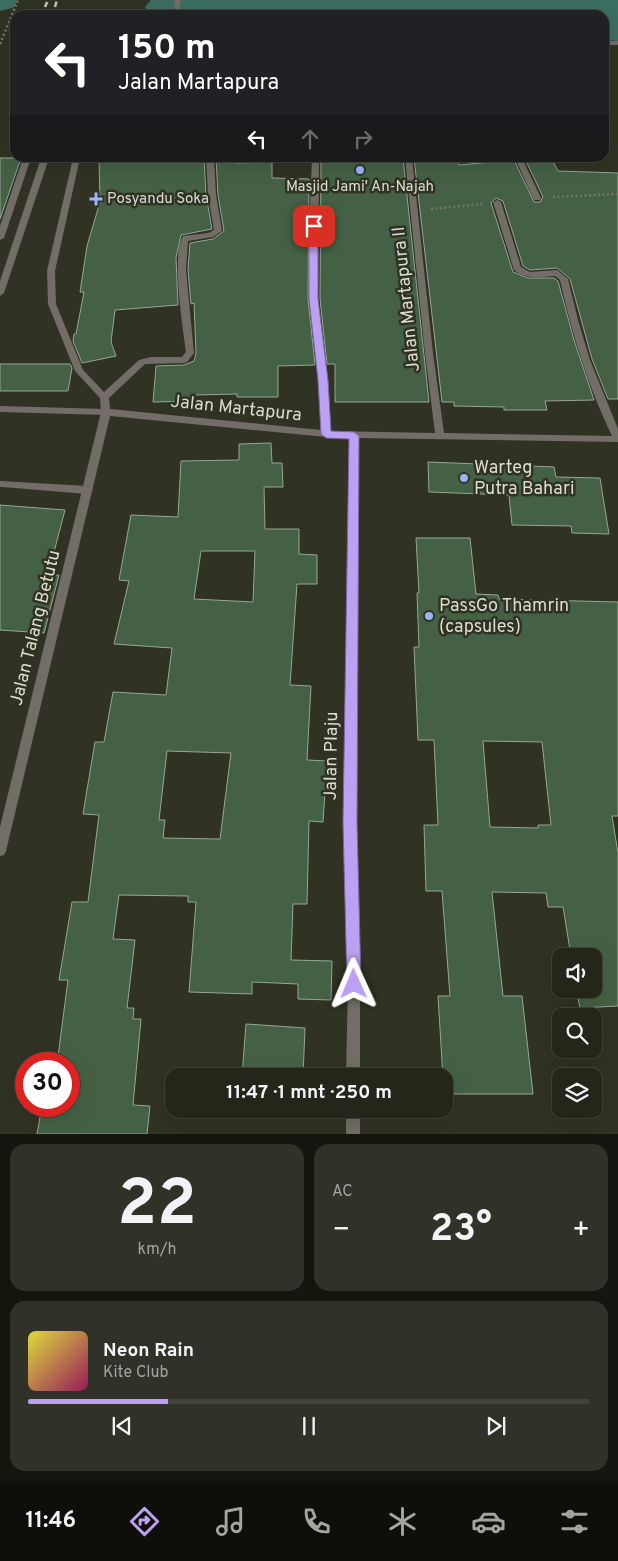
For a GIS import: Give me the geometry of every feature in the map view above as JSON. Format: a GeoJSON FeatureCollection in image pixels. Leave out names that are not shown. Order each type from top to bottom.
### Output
{"type":"FeatureCollection","features":[{"type":"Feature","properties":{"kind":"street"},"geometry":{"type":"LineString","coordinates":[[0,238],[26,162]]}},
{"type":"Feature","properties":{"kind":"street"},"geometry":{"type":"LineString","coordinates":[[0,293],[44,162]]}},
{"type":"Feature","properties":{"kind":"street"},"geometry":{"type":"LineString","coordinates":[[75,162],[51,271],[52,304],[79,371],[104,397],[106,412]]}},
{"type":"Feature","properties":{"kind":"street"},"geometry":{"type":"LineString","coordinates":[[104,397],[142,362],[151,360],[184,360],[190,353],[182,270],[184,241],[186,238],[210,235],[218,231],[212,195],[210,162]]}},
{"type":"Feature","properties":{"kind":"street"},"geometry":{"type":"LineString","coordinates":[[316,162],[314,299],[323,380],[326,434]]}},
{"type":"Feature","properties":{"kind":"street","name":"Jalan Martapura II"},"geometry":{"type":"LineString","coordinates":[[409,162],[427,334],[440,436]]}},
{"type":"Feature","properties":{"kind":"street"},"geometry":{"type":"LineString","coordinates":[[520,162],[537,198]]}},
{"type":"Feature","properties":{"kind":"street"},"geometry":{"type":"LineString","coordinates":[[497,202],[517,268],[520,272],[532,274],[557,273],[564,278],[578,339],[603,407],[618,439]]}},
{"type":"Feature","properties":{"kind":"street","name":"Jalan Martapura"},"geometry":{"type":"LineString","coordinates":[[0,409],[106,412],[354,436],[618,439]]}},
{"type":"Feature","properties":{"kind":"street","name":"Jalan Talang Betutu"},"geometry":{"type":"LineString","coordinates":[[0,851],[106,412]]}},
{"type":"Feature","properties":{"kind":"street","name":"Jalan Plaju"},"geometry":{"type":"LineString","coordinates":[[353,1068],[354,984],[350,822],[354,436]]}},
{"type":"Feature","properties":{"kind":"street"},"geometry":{"type":"LineString","coordinates":[[2,484],[87,490]]}},
{"type":"Feature","properties":{"kind":"street"},"geometry":{"type":"LineString","coordinates":[[353,1118],[353,1134]]}},
{"type":"Feature","properties":{"kind":"path"},"geometry":{"type":"LineString","coordinates":[[0,44],[10,20]]}},
{"type":"Feature","properties":{"kind":"water"},"geometry":{"type":"Polygon","coordinates":[[[189,0],[618,0],[618,41],[609,40],[609,10],[188,10],[187,8],[189,0]]]}},
{"type":"Feature","properties":{"kind":"building"},"geometry":{"type":"Polygon","coordinates":[[[0,158],[10,158],[10,162],[20,162],[0,219],[0,158]]]}},
{"type":"Feature","properties":{"kind":"building"},"geometry":{"type":"Polygon","coordinates":[[[99,162],[204,162],[206,195],[212,229],[181,235],[176,258],[178,305],[115,310],[111,342],[116,356],[82,363],[73,341],[84,292],[80,292],[87,246],[100,202],[99,162]]]}},
{"type":"Feature","properties":{"kind":"building"},"geometry":{"type":"Polygon","coordinates":[[[216,162],[272,162],[272,178],[309,179],[308,299],[315,365],[278,366],[278,397],[237,397],[237,394],[195,395],[195,401],[153,402],[156,366],[184,365],[194,361],[196,353],[194,303],[191,304],[188,270],[190,243],[213,239],[224,231],[218,195],[216,162]]]}},
{"type":"Feature","properties":{"kind":"building"},"geometry":{"type":"Polygon","coordinates":[[[321,162],[403,162],[429,402],[335,402],[335,364],[327,364],[320,299],[321,162]]]}},
{"type":"Feature","properties":{"kind":"building"},"geometry":{"type":"Polygon","coordinates":[[[414,162],[458,162],[459,165],[515,162],[534,202],[540,202],[543,197],[526,162],[553,162],[558,171],[618,173],[618,399],[608,399],[592,359],[570,279],[557,268],[530,270],[523,266],[503,201],[496,198],[491,203],[513,272],[528,278],[554,278],[558,281],[574,340],[594,400],[545,401],[547,410],[504,410],[504,407],[454,406],[454,402],[442,402],[414,162]]]}},
{"type":"Feature","properties":{"kind":"building"},"geometry":{"type":"Polygon","coordinates":[[[0,364],[70,364],[72,368],[68,391],[0,391],[0,364]]]}},
{"type":"Feature","properties":{"kind":"building"},"geometry":{"type":"Polygon","coordinates":[[[271,443],[272,463],[282,463],[283,487],[264,487],[265,529],[299,529],[299,554],[317,555],[317,584],[297,584],[290,685],[311,686],[307,760],[327,761],[323,822],[309,821],[307,904],[293,904],[291,960],[332,961],[331,1000],[298,999],[298,984],[252,982],[252,994],[189,992],[196,902],[188,902],[188,896],[119,895],[113,939],[135,940],[127,1008],[134,1008],[133,1019],[141,1019],[133,1105],[150,1106],[147,1134],[37,1134],[40,1117],[80,1117],[80,1052],[59,1052],[68,980],[59,980],[72,902],[88,902],[99,815],[83,814],[95,742],[104,742],[113,692],[166,695],[172,648],[114,644],[129,581],[119,580],[131,515],[178,517],[181,461],[239,460],[239,444],[271,443]],[[201,551],[194,599],[253,602],[255,551],[201,551]],[[167,751],[159,820],[165,820],[163,838],[220,839],[231,753],[167,751]]]}},
{"type":"Feature","properties":{"kind":"building"},"geometry":{"type":"Polygon","coordinates":[[[428,462],[554,467],[556,477],[600,478],[609,534],[572,533],[571,526],[512,525],[509,495],[429,492],[428,462]]]}},
{"type":"Feature","properties":{"kind":"building"},"geometry":{"type":"Polygon","coordinates":[[[0,505],[65,510],[48,575],[59,575],[44,633],[0,630],[0,505]]]}},
{"type":"Feature","properties":{"kind":"building"},"geometry":{"type":"Polygon","coordinates":[[[416,538],[470,538],[476,594],[498,595],[499,599],[618,602],[618,816],[612,816],[618,853],[618,1006],[580,1008],[578,998],[602,998],[602,948],[570,948],[563,907],[548,907],[546,893],[492,892],[503,996],[522,996],[533,1094],[453,1094],[453,1068],[442,1068],[438,996],[450,996],[442,891],[426,891],[424,825],[438,825],[434,740],[418,740],[414,647],[419,647],[417,593],[419,593],[416,538]],[[483,741],[490,827],[538,828],[538,825],[551,825],[542,742],[483,741]]]}},
{"type":"Feature","properties":{"kind":"building"},"geometry":{"type":"Polygon","coordinates":[[[246,1024],[305,1028],[303,1068],[243,1068],[246,1024]]]}},
{"type":"Feature","properties":{"kind":"waterway"},"geometry":{"type":"LineString","coordinates":[[160,7],[187,8],[273,0]]}},
{"type":"Feature","properties":{"kind":"railway"},"geometry":{"type":"LineString","coordinates":[[45,7],[48,0]]}},
{"type":"Feature","properties":{"kind":"railway"},"geometry":{"type":"LineString","coordinates":[[55,7],[57,0]]}},
{"type":"Feature","properties":{"kind":"place","name":"Masjid Jami' An-Najah"},"geometry":{"type":"Point","coordinates":[360,170]}},
{"type":"Feature","properties":{"kind":"place","name":"Posyandu Soka"},"geometry":{"type":"Point","coordinates":[96,199]}},
{"type":"Feature","properties":{"kind":"place","name":"Warteg Putra Bahari"},"geometry":{"type":"Point","coordinates":[464,478]}},
{"type":"Feature","properties":{"kind":"place","name":"PassGo Thamrin (capsules)"},"geometry":{"type":"Point","coordinates":[429,616]}},
{"type":"Feature","properties":{"kind":"route"},"geometry":{"type":"LineString","coordinates":[[314,226],[314,299],[323,380],[326,434],[354,436],[350,822],[354,984]]}}]}
